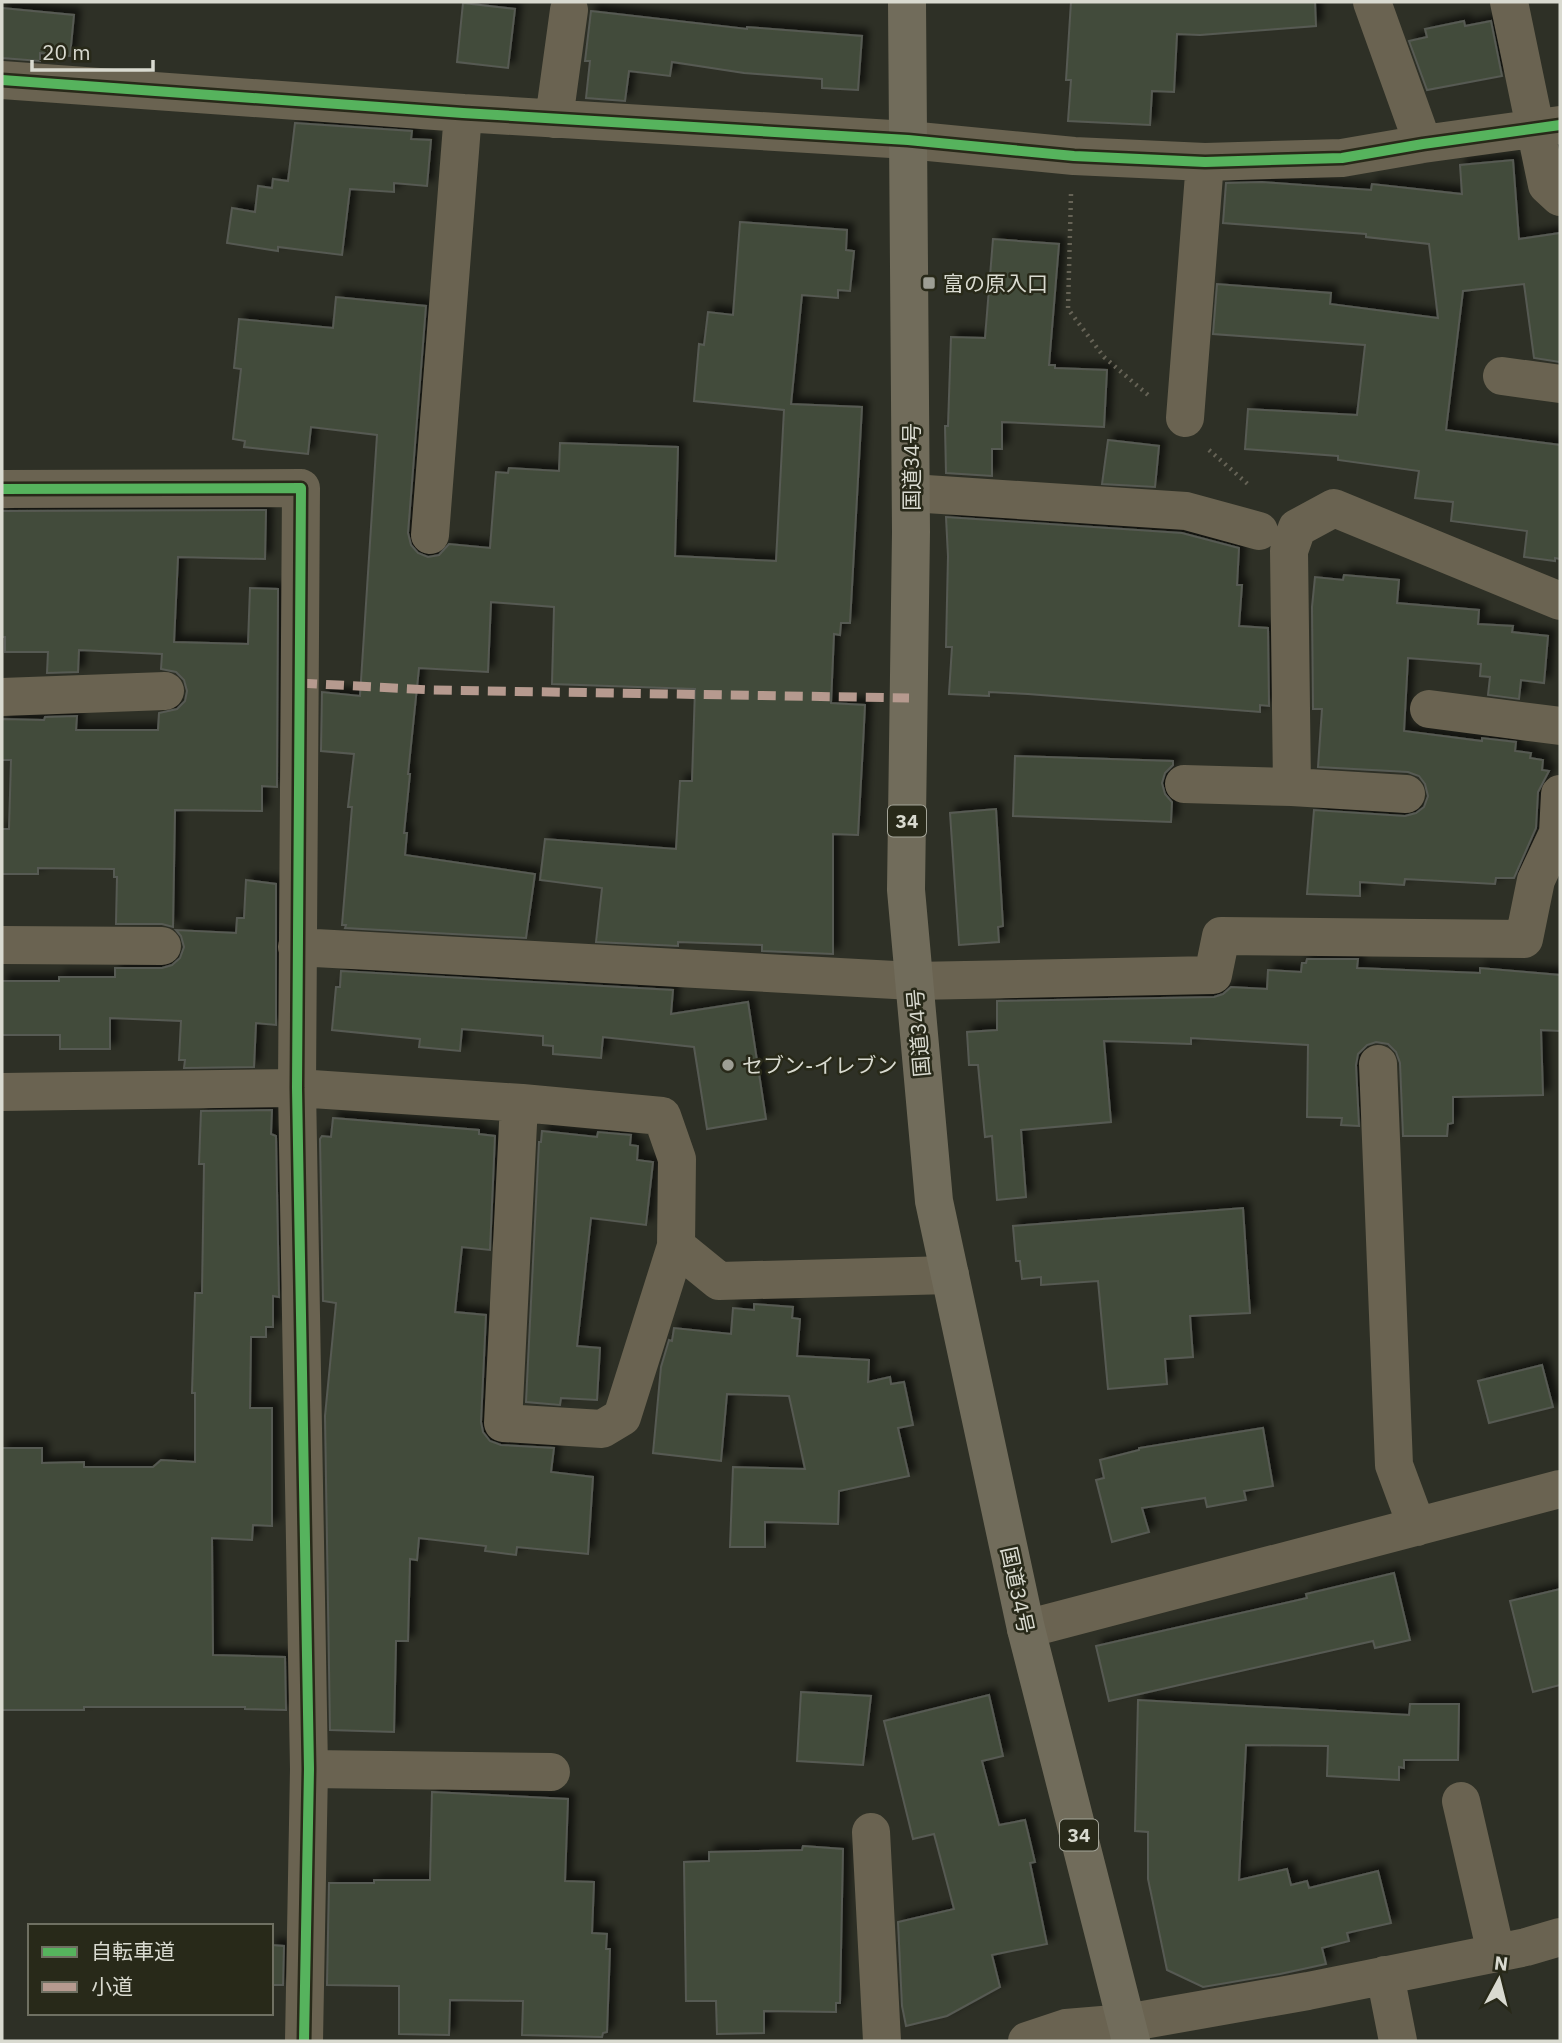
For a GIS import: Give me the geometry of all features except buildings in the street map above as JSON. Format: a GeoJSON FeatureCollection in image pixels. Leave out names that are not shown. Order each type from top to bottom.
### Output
{"type":"FeatureCollection","features":[{"type":"Feature","properties":{"kind":"highway","name":"国道34号"},"geometry":{"type":"LineString","coordinates":[[907,2],[911,494],[906,890],[934,1202],[1027,1629],[1129,2032]]}},
{"type":"Feature","properties":{"kind":"street"},"geometry":{"type":"LineString","coordinates":[[1372,2],[1423,144]]}},
{"type":"Feature","properties":{"kind":"street"},"geometry":{"type":"LineString","coordinates":[[1509,2],[1548,128],[1547,186],[1560,197]]}},
{"type":"Feature","properties":{"kind":"street"},"geometry":{"type":"LineString","coordinates":[[554,119],[569,10]]}},
{"type":"Feature","properties":{"kind":"street"},"geometry":{"type":"LineString","coordinates":[[2,80],[463,113],[908,140],[1074,156],[1205,162],[1342,158],[1423,144],[1548,128]]}},
{"type":"Feature","properties":{"kind":"street"},"geometry":{"type":"LineString","coordinates":[[430,535],[463,113]]}},
{"type":"Feature","properties":{"kind":"street"},"geometry":{"type":"LineString","coordinates":[[1182,422],[1205,162]]}},
{"type":"Feature","properties":{"kind":"street"},"geometry":{"type":"LineString","coordinates":[[1502,376],[1560,384]]}},
{"type":"Feature","properties":{"kind":"street"},"geometry":{"type":"LineString","coordinates":[[2,489],[301,488],[297,1088],[309,1769],[304,2041]]}},
{"type":"Feature","properties":{"kind":"street"},"geometry":{"type":"LineString","coordinates":[[911,494],[1186,510],[1259,531]]}},
{"type":"Feature","properties":{"kind":"street"},"geometry":{"type":"LineString","coordinates":[[1292,787],[1289,551],[1297,528],[1334,509],[1560,601]]}},
{"type":"Feature","properties":{"kind":"street"},"geometry":{"type":"LineString","coordinates":[[2,697],[165,691]]}},
{"type":"Feature","properties":{"kind":"street"},"geometry":{"type":"LineString","coordinates":[[1429,709],[1560,726]]}},
{"type":"Feature","properties":{"kind":"street"},"geometry":{"type":"LineString","coordinates":[[1184,783],[1406,794]]}},
{"type":"Feature","properties":{"kind":"street"},"geometry":{"type":"LineString","coordinates":[[298,947],[913,981],[1213,975],[1221,936],[1524,939],[1536,880],[1558,834],[1560,794]]}},
{"type":"Feature","properties":{"kind":"street"},"geometry":{"type":"LineString","coordinates":[[2,945],[162,946]]}},
{"type":"Feature","properties":{"kind":"street"},"geometry":{"type":"LineString","coordinates":[[1378,1064],[1394,1465],[1417,1527]]}},
{"type":"Feature","properties":{"kind":"street"},"geometry":{"type":"LineString","coordinates":[[2,1092],[297,1088],[519,1104],[662,1116],[677,1159],[676,1246],[622,1417],[602,1429],[503,1423],[519,1104]]}},
{"type":"Feature","properties":{"kind":"street"},"geometry":{"type":"LineString","coordinates":[[676,1246],[719,1280],[950,1275]]}},
{"type":"Feature","properties":{"kind":"street"},"geometry":{"type":"LineString","coordinates":[[1027,1629],[1560,1489]]}},
{"type":"Feature","properties":{"kind":"street"},"geometry":{"type":"LineString","coordinates":[[309,1769],[551,1772]]}},
{"type":"Feature","properties":{"kind":"street"},"geometry":{"type":"LineString","coordinates":[[1461,1801],[1496,1953]]}},
{"type":"Feature","properties":{"kind":"street"},"geometry":{"type":"LineString","coordinates":[[871,1832],[882,2041]]}},
{"type":"Feature","properties":{"kind":"street"},"geometry":{"type":"LineString","coordinates":[[1027,2041],[1066,2028],[1129,2032],[1385,1975],[1527,1947],[1560,1937]]}},
{"type":"Feature","properties":{"kind":"street"},"geometry":{"type":"LineString","coordinates":[[1385,1975],[1398,2041]]}},
{"type":"Feature","properties":{"kind":"path"},"geometry":{"type":"LineString","coordinates":[[1074,156],[1068,309],[1104,357],[1182,422],[1297,528]]}},
{"type":"Feature","properties":{"kind":"marked path"},"geometry":{"type":"LineString","coordinates":[[299,683],[432,690],[909,698]]}},
{"type":"Feature","properties":{"kind":"cycle path"},"geometry":{"type":"LineString","coordinates":[[2,80],[463,113],[908,140],[1074,156],[1205,162],[1342,158],[1560,125]]}},
{"type":"Feature","properties":{"kind":"cycle path"},"geometry":{"type":"LineString","coordinates":[[2,489],[301,488],[297,1088],[309,1769],[304,2041]]}},
{"type":"Feature","properties":{"kind":"place","name":"富の原入口"},"geometry":{"type":"Point","coordinates":[929,283]}},
{"type":"Feature","properties":{"kind":"place","name":"セブン-イレブン"},"geometry":{"type":"Point","coordinates":[728,1065]}}]}
